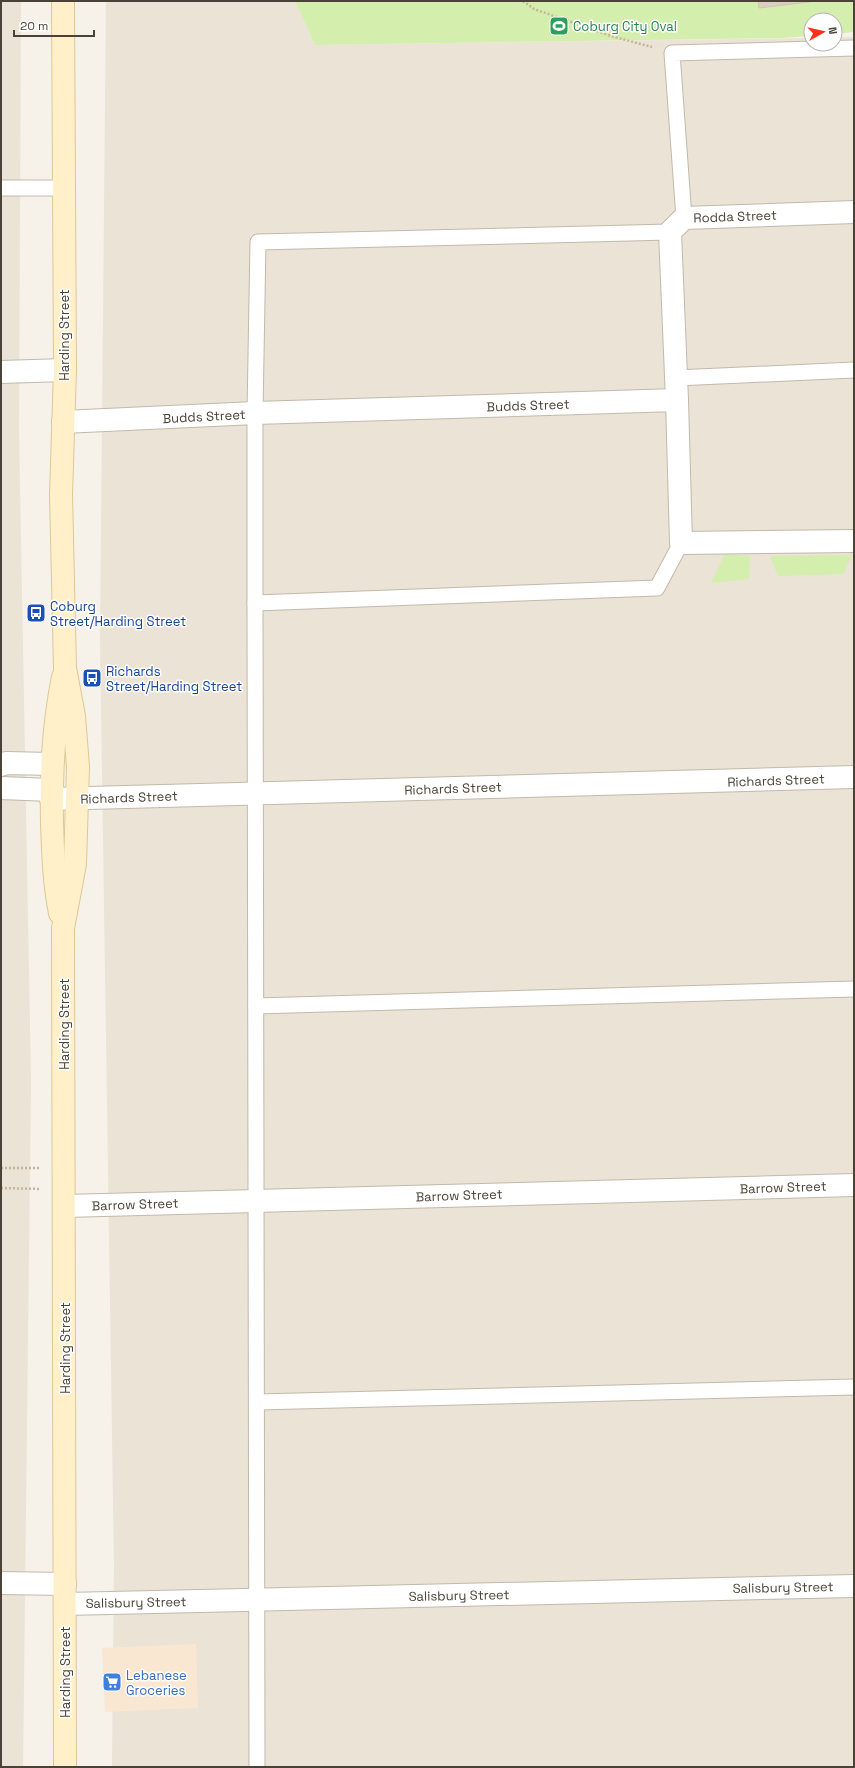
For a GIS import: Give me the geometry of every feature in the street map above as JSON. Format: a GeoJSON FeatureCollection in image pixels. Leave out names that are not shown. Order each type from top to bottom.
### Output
{"type":"FeatureCollection","features":[{"type":"Feature","properties":{"kind":"street","name":"Harding Street"},"geometry":{"type":"LineString","coordinates":[[63,1],[64,370],[61,495],[65,668],[74,716],[78,767],[75,864],[64,928],[65,1767]]}},
{"type":"Feature","properties":{"kind":"street","name":"Rodda Street"},"geometry":{"type":"LineString","coordinates":[[677,225],[854,212]]}},
{"type":"Feature","properties":{"kind":"street"},"geometry":{"type":"LineString","coordinates":[[677,225],[676,378],[678,400],[681,543],[854,541]]}},
{"type":"Feature","properties":{"kind":"street"},"geometry":{"type":"LineString","coordinates":[[1,372],[64,370]]}},
{"type":"Feature","properties":{"kind":"street","name":"Budds Street"},"geometry":{"type":"LineString","coordinates":[[63,422],[255,413],[678,400]]}},
{"type":"Feature","properties":{"kind":"street","name":"Harding Street"},"geometry":{"type":"LineString","coordinates":[[64,928],[58,905],[52,856],[51,764],[56,711],[65,668]]}},
{"type":"Feature","properties":{"kind":"street"},"geometry":{"type":"LineString","coordinates":[[1,765],[51,764]]}},
{"type":"Feature","properties":{"kind":"street","name":"Richards Street"},"geometry":{"type":"LineString","coordinates":[[1,788],[78,798],[854,777]]}},
{"type":"Feature","properties":{"kind":"street","name":"Barrow Street"},"geometry":{"type":"LineString","coordinates":[[65,1206],[854,1185]]}},
{"type":"Feature","properties":{"kind":"street","name":"Salisbury Street"},"geometry":{"type":"LineString","coordinates":[[1,1583],[65,1594],[257,1600],[854,1586]]}},
{"type":"Feature","properties":{"kind":"lane"},"geometry":{"type":"LineString","coordinates":[[257,1767],[255,413],[258,242],[677,225],[672,53],[854,48]]}},
{"type":"Feature","properties":{"kind":"lane"},"geometry":{"type":"LineString","coordinates":[[1,188],[64,188]]}},
{"type":"Feature","properties":{"kind":"lane"},"geometry":{"type":"LineString","coordinates":[[676,378],[854,370]]}},
{"type":"Feature","properties":{"kind":"lane"},"geometry":{"type":"LineString","coordinates":[[255,603],[657,588],[681,543]]}},
{"type":"Feature","properties":{"kind":"lane"},"geometry":{"type":"LineString","coordinates":[[256,1006],[854,989]]}},
{"type":"Feature","properties":{"kind":"lane"},"geometry":{"type":"LineString","coordinates":[[257,1402],[854,1387]]}},
{"type":"Feature","properties":{"kind":"path"},"geometry":{"type":"LineString","coordinates":[[524,1],[534,9],[612,36],[672,53]]}},
{"type":"Feature","properties":{"kind":"path"},"geometry":{"type":"LineString","coordinates":[[1,1168],[44,1168],[64,1180]]}},
{"type":"Feature","properties":{"kind":"path"},"geometry":{"type":"LineString","coordinates":[[1,1188],[44,1189],[64,1180]]}},
{"type":"Feature","properties":{"kind":"shaded area"},"geometry":{"type":"Polygon","coordinates":[[[1,1],[21,1],[19,431],[31,1082],[23,1767],[1,1767],[1,1]]]}},
{"type":"Feature","properties":{"kind":"shaded area"},"geometry":{"type":"Polygon","coordinates":[[[106,1],[295,1],[315,45],[803,38],[803,52],[843,52],[843,37],[854,37],[854,1767],[112,1767],[114,1566],[100,639],[106,1]]]}},
{"type":"Feature","properties":{"kind":"shaded area"},"geometry":{"type":"Polygon","coordinates":[[[196,1644],[198,1708],[105,1712],[102,1648],[196,1644]]]}},
{"type":"Feature","properties":{"kind":"green space","name":"Coburg City Oval"},"geometry":{"type":"Polygon","coordinates":[[[295,1],[854,1],[854,32],[843,33],[843,12],[803,12],[803,37],[315,45],[295,1]]]}},
{"type":"Feature","properties":{"kind":"green space"},"geometry":{"type":"Polygon","coordinates":[[[725,554],[750,556],[749,579],[711,583],[725,554]]]}},
{"type":"Feature","properties":{"kind":"green space"},"geometry":{"type":"Polygon","coordinates":[[[852,555],[843,574],[778,576],[770,556],[852,555]]]}},
{"type":"Feature","properties":{"kind":"building"},"geometry":{"type":"Polygon","coordinates":[[[758,1],[817,1],[759,8],[758,1]]]}},
{"type":"Feature","properties":{"kind":"place","name":"Coburg City Oval"},"geometry":{"type":"Point","coordinates":[559,26]}},
{"type":"Feature","properties":{"kind":"place","name":"Coburg Street/Harding Street"},"geometry":{"type":"Point","coordinates":[36,613]}},
{"type":"Feature","properties":{"kind":"place","name":"Richards Street/Harding Street"},"geometry":{"type":"Point","coordinates":[92,678]}},
{"type":"Feature","properties":{"kind":"place","name":"Lebanese Groceries"},"geometry":{"type":"Point","coordinates":[112,1682]}}]}
